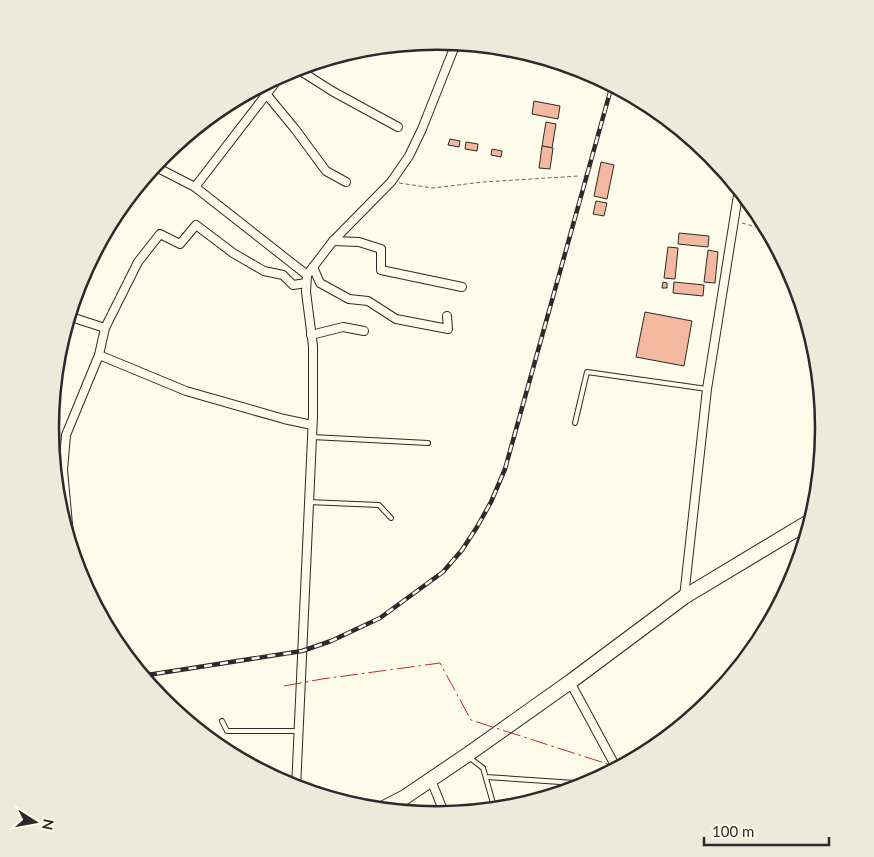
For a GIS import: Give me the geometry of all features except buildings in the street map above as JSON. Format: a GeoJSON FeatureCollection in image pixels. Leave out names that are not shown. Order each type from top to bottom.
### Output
{"type":"FeatureCollection","features":[{"type":"Feature","properties":{"kind":"highway"},"geometry":{"type":"LineString","coordinates":[[390,804],[431,780],[570,682],[684,597],[803,525]]}},
{"type":"Feature","properties":{"kind":"street"},"geometry":{"type":"LineString","coordinates":[[296,780],[312,437],[313,346],[307,279],[333,241],[391,182],[408,156],[422,129],[453,51]]}},
{"type":"Feature","properties":{"kind":"street"},"geometry":{"type":"LineString","coordinates":[[305,74],[398,128]]}},
{"type":"Feature","properties":{"kind":"street"},"geometry":{"type":"LineString","coordinates":[[195,187],[272,88]]}},
{"type":"Feature","properties":{"kind":"street"},"geometry":{"type":"LineString","coordinates":[[267,95],[326,171],[346,182]]}},
{"type":"Feature","properties":{"kind":"street"},"geometry":{"type":"LineString","coordinates":[[161,170],[195,187],[307,279]]}},
{"type":"Feature","properties":{"kind":"street"},"geometry":{"type":"LineString","coordinates":[[684,597],[707,389],[737,199]]}},
{"type":"Feature","properties":{"kind":"street"},"geometry":{"type":"LineString","coordinates":[[66,501],[63,470],[66,435],[99,354],[104,328],[138,262],[160,234],[180,244],[196,225],[233,254],[264,271],[283,275],[293,285],[307,279]]}},
{"type":"Feature","properties":{"kind":"street"},"geometry":{"type":"LineString","coordinates":[[333,241],[359,242],[381,249],[381,270],[462,287]]}},
{"type":"Feature","properties":{"kind":"street"},"geometry":{"type":"LineString","coordinates":[[313,268],[320,283],[349,299],[368,300],[396,319],[448,329],[447,316]]}},
{"type":"Feature","properties":{"kind":"street"},"geometry":{"type":"LineString","coordinates":[[75,318],[104,328]]}},
{"type":"Feature","properties":{"kind":"street"},"geometry":{"type":"LineString","coordinates":[[311,335],[343,327],[364,331]]}},
{"type":"Feature","properties":{"kind":"street"},"geometry":{"type":"LineString","coordinates":[[99,354],[186,391],[284,419],[312,425]]}},
{"type":"Feature","properties":{"kind":"street"},"geometry":{"type":"LineString","coordinates":[[570,682],[614,763]]}},
{"type":"Feature","properties":{"kind":"street"},"geometry":{"type":"LineString","coordinates":[[431,780],[442,807]]}},
{"type":"Feature","properties":{"kind":"lane"},"geometry":{"type":"LineString","coordinates":[[575,424],[587,372],[707,389]]}},
{"type":"Feature","properties":{"kind":"lane"},"geometry":{"type":"LineString","coordinates":[[312,437],[428,443]]}},
{"type":"Feature","properties":{"kind":"lane"},"geometry":{"type":"LineString","coordinates":[[308,502],[379,505],[392,518]]}},
{"type":"Feature","properties":{"kind":"lane"},"geometry":{"type":"LineString","coordinates":[[222,721],[227,731],[298,731]]}},
{"type":"Feature","properties":{"kind":"lane"},"geometry":{"type":"LineString","coordinates":[[466,755],[483,768],[493,803]]}},
{"type":"Feature","properties":{"kind":"lane"},"geometry":{"type":"LineString","coordinates":[[486,777],[570,783]]}},
{"type":"Feature","properties":{"kind":"path"},"geometry":{"type":"LineString","coordinates":[[391,182],[432,188],[483,182],[579,176]]}},
{"type":"Feature","properties":{"kind":"path"},"geometry":{"type":"LineString","coordinates":[[734,221],[758,227]]}},
{"type":"Feature","properties":{"kind":"railway"},"geometry":{"type":"LineString","coordinates":[[149,675],[302,651],[331,641],[380,618],[443,572],[462,550],[491,502],[505,469],[610,92]]}},
{"type":"Feature","properties":{"kind":"power"},"geometry":{"type":"LineString","coordinates":[[284,686],[440,663],[471,720],[610,765]]}}]}
